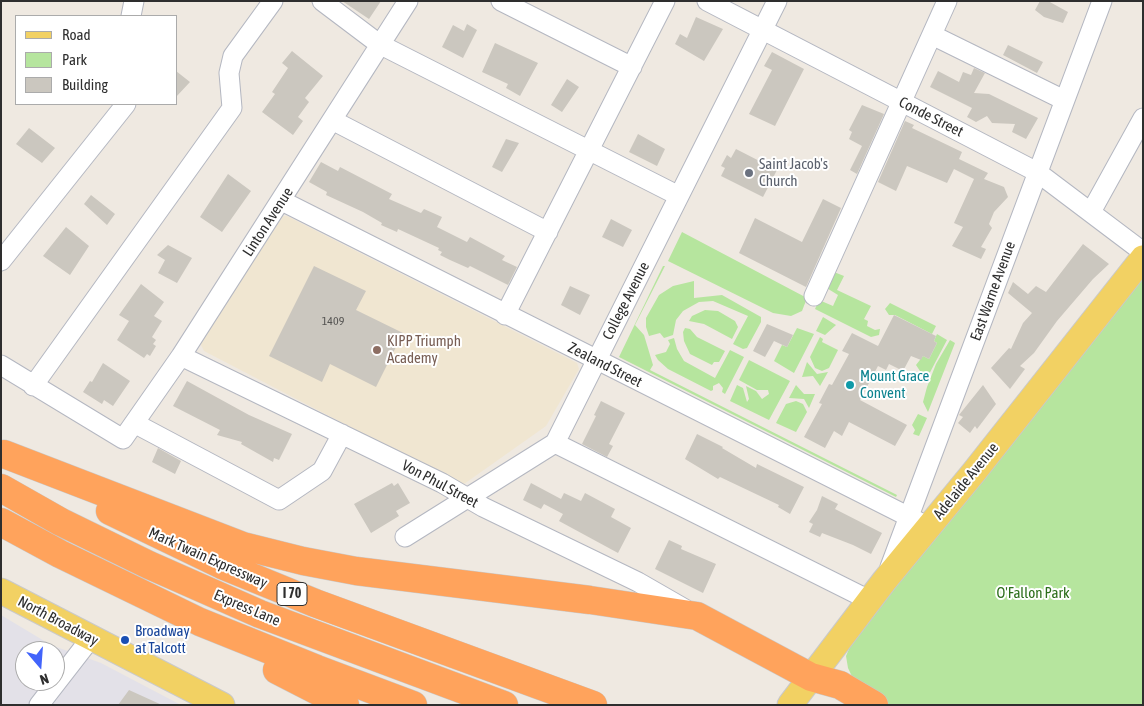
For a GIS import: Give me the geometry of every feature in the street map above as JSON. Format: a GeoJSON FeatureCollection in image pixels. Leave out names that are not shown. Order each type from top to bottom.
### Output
{"type":"FeatureCollection","features":[{"type":"Feature","properties":{"kind":"highway"},"geometry":{"type":"LineString","coordinates":[[3,453],[235,543],[303,561],[356,571],[600,601],[696,616],[810,677],[840,685],[874,705]]}},
{"type":"Feature","properties":{"kind":"highway","name":"Mark Twain Expressway"},"geometry":{"type":"LineString","coordinates":[[3,453],[134,524],[258,580],[368,623],[593,705]]}},
{"type":"Feature","properties":{"kind":"highway","name":"Express Lane"},"geometry":{"type":"LineString","coordinates":[[1,488],[61,522],[260,614],[504,705]]}},
{"type":"Feature","properties":{"kind":"highway"},"geometry":{"type":"LineString","coordinates":[[1,522],[60,554],[200,622],[316,669],[413,705]]}},
{"type":"Feature","properties":{"kind":"highway"},"geometry":{"type":"LineString","coordinates":[[200,622],[287,676],[345,705]]}},
{"type":"Feature","properties":{"kind":"main road","name":"Adelaide Avenue"},"geometry":{"type":"LineString","coordinates":[[791,704],[885,580],[919,522],[1143,258]]}},
{"type":"Feature","properties":{"kind":"main road","name":"North Broadway"},"geometry":{"type":"LineString","coordinates":[[1,591],[222,705]]}},
{"type":"Feature","properties":{"kind":"street"},"geometry":{"type":"LineString","coordinates":[[132,15],[134,1]]}},
{"type":"Feature","properties":{"kind":"street"},"geometry":{"type":"LineString","coordinates":[[1,365],[33,386],[232,108],[229,73],[233,56],[273,1]]}},
{"type":"Feature","properties":{"kind":"street"},"geometry":{"type":"LineString","coordinates":[[322,1],[379,44],[680,196]]}},
{"type":"Feature","properties":{"kind":"street","name":"Linton Avenue"},"geometry":{"type":"LineString","coordinates":[[33,386],[123,439],[181,356],[282,201],[379,44],[408,1]]}},
{"type":"Feature","properties":{"kind":"street"},"geometry":{"type":"LineString","coordinates":[[501,1],[632,67]]}},
{"type":"Feature","properties":{"kind":"street"},"geometry":{"type":"LineString","coordinates":[[506,315],[591,151],[665,1]]}},
{"type":"Feature","properties":{"kind":"street","name":"Conde Street"},"geometry":{"type":"LineString","coordinates":[[707,1],[1037,172],[1143,252]]}},
{"type":"Feature","properties":{"kind":"street","name":"College Avenue"},"geometry":{"type":"LineString","coordinates":[[555,443],[777,1]]}},
{"type":"Feature","properties":{"kind":"street"},"geometry":{"type":"LineString","coordinates":[[814,296],[947,1]]}},
{"type":"Feature","properties":{"kind":"street","name":"East Warne Avenue"},"geometry":{"type":"LineString","coordinates":[[919,522],[1037,172],[1102,1]]}},
{"type":"Feature","properties":{"kind":"street"},"geometry":{"type":"LineString","coordinates":[[932,35],[1064,100]]}},
{"type":"Feature","properties":{"kind":"street"},"geometry":{"type":"LineString","coordinates":[[1,261],[125,105]]}},
{"type":"Feature","properties":{"kind":"street"},"geometry":{"type":"LineString","coordinates":[[1091,212],[1143,118]]}},
{"type":"Feature","properties":{"kind":"street"},"geometry":{"type":"LineString","coordinates":[[332,120],[548,232]]}},
{"type":"Feature","properties":{"kind":"street","name":"Zealand Street"},"geometry":{"type":"LineString","coordinates":[[282,201],[596,361],[919,522]]}},
{"type":"Feature","properties":{"kind":"street","name":"Von Phul Street"},"geometry":{"type":"LineString","coordinates":[[181,356],[442,483],[638,582],[696,616]]}},
{"type":"Feature","properties":{"kind":"street"},"geometry":{"type":"LineString","coordinates":[[134,423],[279,500],[322,471],[342,434]]}},
{"type":"Feature","properties":{"kind":"street"},"geometry":{"type":"LineString","coordinates":[[405,537],[555,443],[869,600]]}},
{"type":"Feature","properties":{"kind":"street"},"geometry":{"type":"LineString","coordinates":[[39,705],[91,638]]}},
{"type":"Feature","properties":{"kind":"shaded area","name":"KIPP Triumph Academy"},"geometry":{"type":"Polygon","coordinates":[[[283,216],[287,216],[577,363],[579,369],[546,426],[464,484],[460,484],[204,351],[200,343],[283,216]]]}},
{"type":"Feature","properties":{"kind":"shaded area"},"geometry":{"type":"Polygon","coordinates":[[[1,615],[44,641],[15,641],[15,691],[65,691],[65,650],[101,663],[181,705],[1,705],[1,615]]]}},
{"type":"Feature","properties":{"kind":"green space"},"geometry":{"type":"Polygon","coordinates":[[[682,232],[807,298],[802,311],[791,316],[773,313],[668,261],[682,232]]]}},
{"type":"Feature","properties":{"kind":"green space"},"geometry":{"type":"Polygon","coordinates":[[[663,266],[665,266],[635,325],[644,335],[653,365],[650,370],[897,495],[896,497],[619,357],[663,266]]]}},
{"type":"Feature","properties":{"kind":"green space"},"geometry":{"type":"Polygon","coordinates":[[[834,272],[844,276],[837,290],[871,306],[864,319],[868,321],[867,326],[875,330],[880,329],[879,335],[871,337],[815,309],[819,300],[833,306],[838,295],[825,287],[834,272]]]}},
{"type":"Feature","properties":{"kind":"green space","name":"O'Fallon Park"},"geometry":{"type":"Polygon","coordinates":[[[1143,277],[1143,705],[888,705],[857,687],[848,668],[846,656],[852,642],[1143,277]]]}},
{"type":"Feature","properties":{"kind":"green space"},"geometry":{"type":"Polygon","coordinates":[[[694,281],[694,298],[722,295],[761,317],[761,322],[747,348],[743,349],[733,344],[748,316],[713,301],[699,302],[683,311],[676,320],[673,335],[664,338],[660,333],[649,336],[646,318],[659,295],[673,286],[694,281]]]}},
{"type":"Feature","properties":{"kind":"green space"},"geometry":{"type":"Polygon","coordinates":[[[890,303],[936,326],[932,334],[895,315],[889,315],[885,309],[890,303]]]}},
{"type":"Feature","properties":{"kind":"green space"},"geometry":{"type":"Polygon","coordinates":[[[705,310],[718,311],[735,321],[738,327],[732,339],[704,324],[689,321],[692,316],[705,310]]]}},
{"type":"Feature","properties":{"kind":"green space"},"geometry":{"type":"Polygon","coordinates":[[[823,317],[836,325],[825,335],[816,331],[823,317]]]}},
{"type":"Feature","properties":{"kind":"green space"},"geometry":{"type":"Polygon","coordinates":[[[685,328],[690,329],[697,337],[725,351],[719,362],[714,362],[712,365],[690,354],[684,341],[683,332],[685,328]]]}},
{"type":"Feature","properties":{"kind":"green space"},"geometry":{"type":"Polygon","coordinates":[[[797,328],[814,334],[794,373],[774,361],[782,345],[787,347],[797,328]]]}},
{"type":"Feature","properties":{"kind":"green space"},"geometry":{"type":"Polygon","coordinates":[[[937,334],[947,340],[926,380],[916,365],[923,356],[929,359],[937,343],[934,341],[937,334]]]}},
{"type":"Feature","properties":{"kind":"green space"},"geometry":{"type":"Polygon","coordinates":[[[820,337],[823,339],[822,342],[838,350],[829,368],[822,371],[815,368],[810,357],[820,337]]]}},
{"type":"Feature","properties":{"kind":"green space"},"geometry":{"type":"Polygon","coordinates":[[[674,338],[677,349],[684,361],[715,378],[730,350],[744,357],[725,394],[722,392],[723,388],[719,383],[713,386],[711,391],[668,369],[658,360],[655,355],[666,352],[670,344],[668,340],[674,338]]]}},
{"type":"Feature","properties":{"kind":"green space"},"geometry":{"type":"Polygon","coordinates":[[[950,340],[955,343],[928,412],[923,402],[927,387],[936,364],[950,340]]]}},
{"type":"Feature","properties":{"kind":"green space"},"geometry":{"type":"Polygon","coordinates":[[[749,360],[790,381],[769,420],[730,401],[737,385],[743,388],[747,402],[749,399],[746,386],[756,391],[762,399],[769,394],[768,390],[757,390],[739,380],[749,360]]]}},
{"type":"Feature","properties":{"kind":"green space"},"geometry":{"type":"Polygon","coordinates":[[[807,362],[817,374],[828,372],[820,386],[813,376],[802,377],[807,362]]]}},
{"type":"Feature","properties":{"kind":"green space"},"geometry":{"type":"Polygon","coordinates":[[[796,385],[804,394],[815,394],[809,408],[804,399],[789,398],[796,385]]]}},
{"type":"Feature","properties":{"kind":"green space"},"geometry":{"type":"Polygon","coordinates":[[[796,401],[803,404],[807,412],[796,432],[776,423],[786,404],[796,401]]]}},
{"type":"Feature","properties":{"kind":"green space"},"geometry":{"type":"Polygon","coordinates":[[[918,414],[927,418],[919,436],[913,434],[915,430],[912,425],[918,414]]]}},
{"type":"Feature","properties":{"kind":"building"},"geometry":{"type":"Polygon","coordinates":[[[342,1],[381,1],[369,19],[342,1]]]}},
{"type":"Feature","properties":{"kind":"building"},"geometry":{"type":"Polygon","coordinates":[[[1040,1],[1048,1],[1068,12],[1063,23],[1044,17],[1035,10],[1040,1]]]}},
{"type":"Feature","properties":{"kind":"building"},"geometry":{"type":"Polygon","coordinates":[[[696,17],[723,29],[704,61],[675,44],[680,34],[687,38],[696,17]]]}},
{"type":"Feature","properties":{"kind":"building"},"geometry":{"type":"Polygon","coordinates":[[[467,24],[477,30],[463,58],[442,47],[453,25],[464,31],[467,24]]]}},
{"type":"Feature","properties":{"kind":"building"},"geometry":{"type":"Polygon","coordinates":[[[495,43],[538,63],[520,96],[506,88],[508,84],[482,72],[495,43]]]}},
{"type":"Feature","properties":{"kind":"building"},"geometry":{"type":"Polygon","coordinates":[[[1008,45],[1043,62],[1037,73],[1003,55],[1008,45]]]}},
{"type":"Feature","properties":{"kind":"building"},"geometry":{"type":"Polygon","coordinates":[[[292,51],[323,76],[305,98],[309,102],[298,117],[303,121],[293,135],[262,112],[275,94],[272,92],[288,68],[282,63],[292,51]]]}},
{"type":"Feature","properties":{"kind":"building"},"geometry":{"type":"Polygon","coordinates":[[[772,52],[804,69],[775,126],[749,114],[772,70],[764,66],[772,52]]]}},
{"type":"Feature","properties":{"kind":"building"},"geometry":{"type":"Polygon","coordinates":[[[974,68],[985,73],[974,93],[989,94],[1038,118],[1026,139],[1012,132],[1015,124],[992,123],[987,116],[976,122],[967,117],[972,108],[930,87],[938,71],[959,82],[963,72],[971,75],[974,68]]]}},
{"type":"Feature","properties":{"kind":"building"},"geometry":{"type":"Polygon","coordinates":[[[178,73],[190,82],[178,95],[178,73]]]}},
{"type":"Feature","properties":{"kind":"building"},"geometry":{"type":"Polygon","coordinates":[[[567,79],[579,87],[562,112],[551,105],[567,79]]]}},
{"type":"Feature","properties":{"kind":"building"},"geometry":{"type":"Polygon","coordinates":[[[862,105],[884,114],[857,174],[850,170],[862,146],[849,139],[852,132],[849,130],[862,105]]]}},
{"type":"Feature","properties":{"kind":"building"},"geometry":{"type":"Polygon","coordinates":[[[905,121],[914,125],[912,128],[962,152],[959,159],[988,173],[984,179],[1004,187],[1008,197],[994,212],[989,224],[992,228],[981,247],[986,249],[981,259],[952,246],[963,227],[954,223],[974,179],[954,169],[947,183],[907,166],[896,191],[878,182],[905,121]]]}},
{"type":"Feature","properties":{"kind":"building"},"geometry":{"type":"Polygon","coordinates":[[[29,128],[55,148],[42,163],[16,144],[29,128]]]}},
{"type":"Feature","properties":{"kind":"building"},"geometry":{"type":"Polygon","coordinates":[[[638,134],[665,149],[657,166],[629,152],[638,134]]]}},
{"type":"Feature","properties":{"kind":"building"},"geometry":{"type":"Polygon","coordinates":[[[506,139],[519,143],[502,172],[492,167],[506,139]]]}},
{"type":"Feature","properties":{"kind":"building","name":"Saint Jacob's Church"},"geometry":{"type":"Polygon","coordinates":[[[736,149],[777,170],[763,197],[721,176],[725,168],[721,166],[727,155],[731,158],[736,149]]]}},
{"type":"Feature","properties":{"kind":"building"},"geometry":{"type":"Polygon","coordinates":[[[321,162],[338,171],[340,167],[392,194],[389,199],[421,213],[424,209],[442,217],[437,227],[467,242],[470,237],[505,256],[502,260],[517,267],[508,285],[470,266],[468,268],[450,260],[440,255],[442,252],[438,250],[439,248],[398,229],[397,232],[381,225],[382,223],[363,212],[326,195],[327,192],[309,182],[321,162]]]}},
{"type":"Feature","properties":{"kind":"building"},"geometry":{"type":"Polygon","coordinates":[[[228,174],[251,191],[222,232],[200,217],[228,174]]]}},
{"type":"Feature","properties":{"kind":"building"},"geometry":{"type":"Polygon","coordinates":[[[91,195],[115,214],[107,225],[84,204],[91,195]]]}},
{"type":"Feature","properties":{"kind":"building"},"geometry":{"type":"Polygon","coordinates":[[[823,199],[841,208],[806,287],[739,253],[755,218],[802,242],[823,199]]]}},
{"type":"Feature","properties":{"kind":"building"},"geometry":{"type":"Polygon","coordinates":[[[611,219],[632,230],[623,247],[602,237],[611,219]]]}},
{"type":"Feature","properties":{"kind":"building"},"geometry":{"type":"Polygon","coordinates":[[[66,227],[89,246],[70,275],[43,256],[66,227]]]}},
{"type":"Feature","properties":{"kind":"building"},"geometry":{"type":"Polygon","coordinates":[[[1083,244],[1109,264],[1093,279],[1057,321],[1034,353],[1020,366],[1025,369],[1010,389],[991,368],[1009,348],[1011,349],[1023,323],[1032,313],[1008,293],[1013,282],[1028,294],[1036,286],[1046,292],[1083,244]]]}},
{"type":"Feature","properties":{"kind":"building"},"geometry":{"type":"Polygon","coordinates":[[[168,245],[192,258],[177,283],[158,273],[165,260],[157,255],[168,245]]]}},
{"type":"Feature","properties":{"kind":"building","name":"KIPP Triumph Academy"},"geometry":{"type":"Polygon","coordinates":[[[314,266],[366,291],[356,310],[403,333],[376,387],[330,364],[322,382],[269,356],[314,266]]]}},
{"type":"Feature","properties":{"kind":"building"},"geometry":{"type":"Polygon","coordinates":[[[141,284],[164,302],[154,316],[162,321],[152,337],[156,340],[153,344],[156,346],[150,356],[147,354],[144,358],[117,340],[129,321],[119,315],[141,284]]]}},
{"type":"Feature","properties":{"kind":"building"},"geometry":{"type":"Polygon","coordinates":[[[570,286],[590,295],[580,315],[561,305],[570,286]]]}},
{"type":"Feature","properties":{"kind":"building","name":"Mount Grace Convent"},"geometry":{"type":"Polygon","coordinates":[[[894,315],[936,336],[934,341],[937,343],[929,359],[923,356],[921,360],[911,356],[903,371],[889,364],[886,370],[878,366],[860,400],[907,425],[895,446],[849,422],[842,436],[834,431],[825,448],[804,437],[822,404],[819,403],[829,384],[832,385],[849,354],[842,351],[852,333],[878,346],[894,315]]]}},
{"type":"Feature","properties":{"kind":"building"},"geometry":{"type":"Polygon","coordinates":[[[767,324],[793,335],[787,347],[774,341],[765,357],[753,351],[767,324]]]}},
{"type":"Feature","properties":{"kind":"building"},"geometry":{"type":"Polygon","coordinates":[[[103,363],[130,381],[113,406],[104,400],[102,404],[83,392],[90,381],[92,382],[103,363]]]}},
{"type":"Feature","properties":{"kind":"building"},"geometry":{"type":"Polygon","coordinates":[[[187,381],[249,415],[292,434],[279,460],[274,458],[273,462],[241,444],[242,442],[217,435],[220,430],[173,406],[187,381]]]}},
{"type":"Feature","properties":{"kind":"building"},"geometry":{"type":"Polygon","coordinates":[[[983,385],[996,404],[977,429],[975,426],[970,433],[958,423],[963,417],[959,415],[983,385]]]}},
{"type":"Feature","properties":{"kind":"building"},"geometry":{"type":"Polygon","coordinates":[[[601,401],[625,413],[609,444],[613,446],[607,457],[582,444],[601,401]]]}},
{"type":"Feature","properties":{"kind":"building"},"geometry":{"type":"Polygon","coordinates":[[[697,434],[723,447],[756,468],[757,464],[804,487],[790,514],[778,507],[779,505],[720,477],[718,479],[685,459],[697,434]]]}},
{"type":"Feature","properties":{"kind":"building"},"geometry":{"type":"Polygon","coordinates":[[[158,448],[181,461],[175,474],[152,462],[158,448]]]}},
{"type":"Feature","properties":{"kind":"building"},"geometry":{"type":"Polygon","coordinates":[[[392,483],[394,486],[398,483],[410,503],[396,511],[399,516],[371,533],[354,504],[392,483]]]}},
{"type":"Feature","properties":{"kind":"building"},"geometry":{"type":"Polygon","coordinates":[[[531,483],[561,499],[564,493],[581,501],[585,493],[615,509],[611,517],[631,528],[618,553],[559,521],[563,514],[544,504],[541,509],[523,500],[531,483]]]}},
{"type":"Feature","properties":{"kind":"building"},"geometry":{"type":"Polygon","coordinates":[[[822,496],[838,504],[835,509],[882,533],[871,554],[822,533],[820,537],[809,532],[813,524],[809,522],[817,510],[822,496]]]}},
{"type":"Feature","properties":{"kind":"building"},"geometry":{"type":"Polygon","coordinates":[[[669,540],[682,546],[681,549],[716,564],[703,593],[655,569],[669,540]]]}},
{"type":"Feature","properties":{"kind":"building"},"geometry":{"type":"Polygon","coordinates":[[[129,690],[162,705],[118,705],[129,690]]]}},
{"type":"Feature","properties":{"kind":"place","name":"Saint Jacob's Church"},"geometry":{"type":"Point","coordinates":[749,173]}},
{"type":"Feature","properties":{"kind":"place","name":"KIPP Triumph Academy"},"geometry":{"type":"Point","coordinates":[377,350]}},
{"type":"Feature","properties":{"kind":"place","name":"Mount Grace Convent"},"geometry":{"type":"Point","coordinates":[850,385]}},
{"type":"Feature","properties":{"kind":"place","name":"Broadway at Talcott"},"geometry":{"type":"Point","coordinates":[125,640]}}]}
